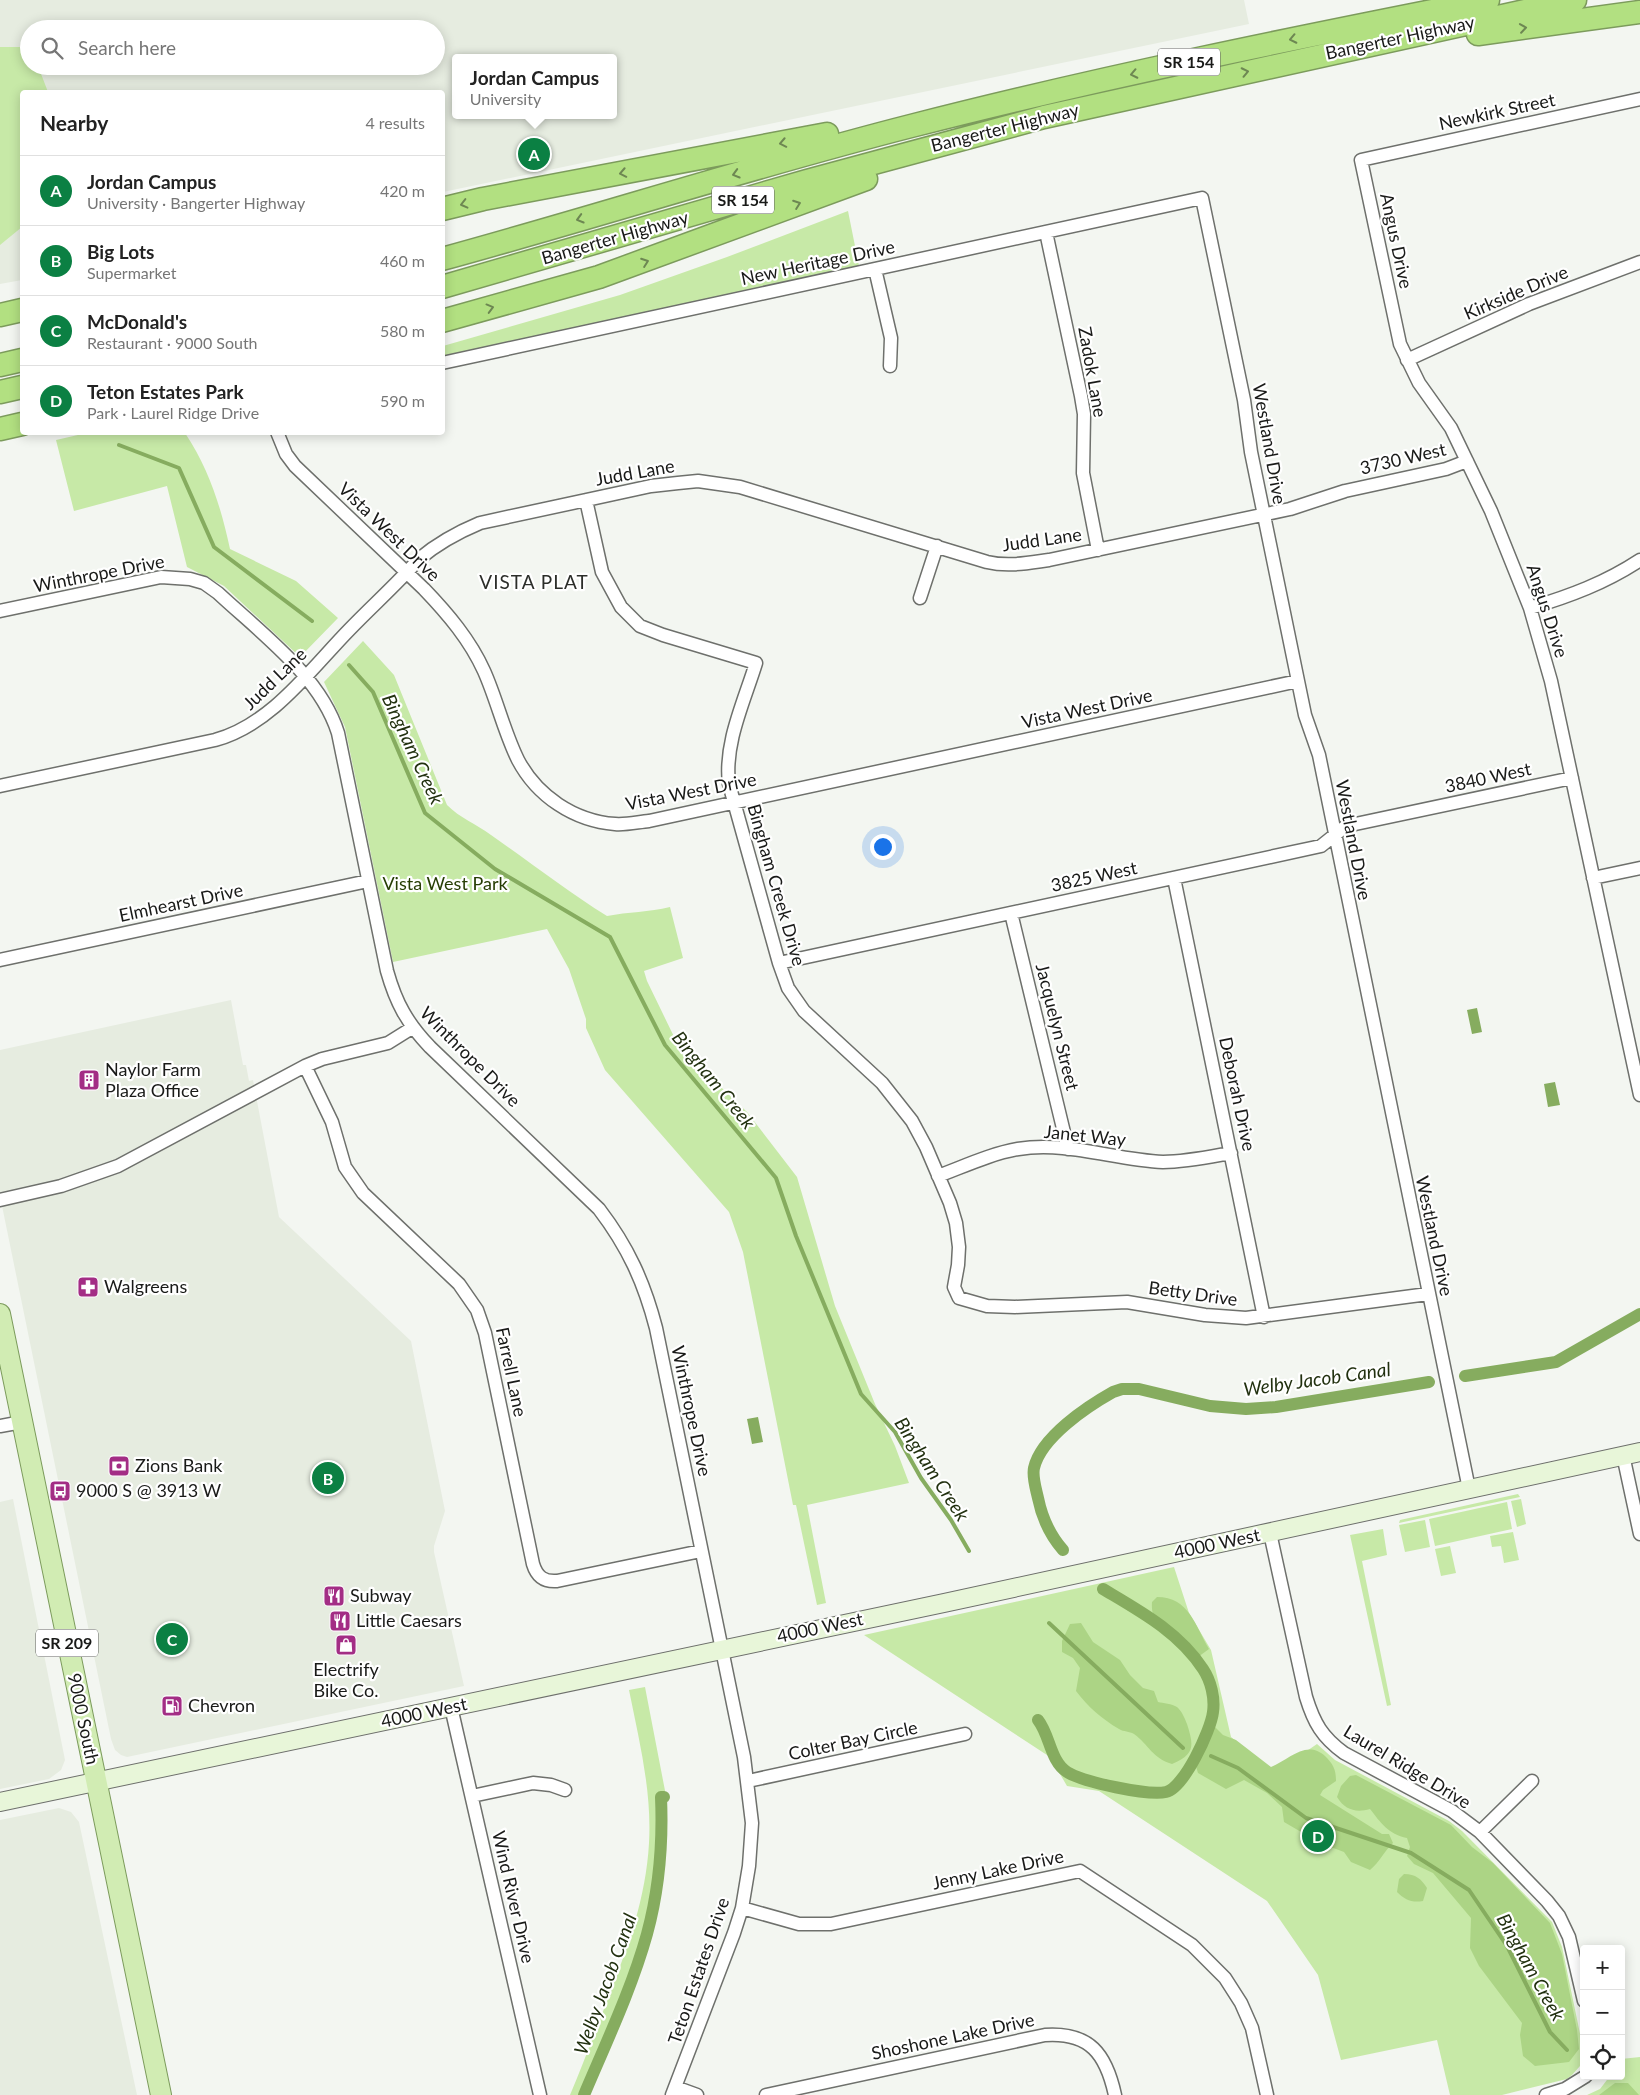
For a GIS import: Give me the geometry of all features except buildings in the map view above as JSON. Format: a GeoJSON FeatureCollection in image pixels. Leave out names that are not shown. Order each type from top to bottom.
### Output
{"type":"FeatureCollection","features":[{"type":"Feature","properties":{"kind":"highway"},"geometry":{"type":"LineString","coordinates":[[1341,29],[1448,0]]}},
{"type":"Feature","properties":{"kind":"highway","name":"Bangerter Highway"},"geometry":{"type":"LineString","coordinates":[[445,258],[827,148],[1037,95],[1341,29],[1488,0]]}},
{"type":"Feature","properties":{"kind":"highway","name":"Bangerter Highway"},"geometry":{"type":"LineString","coordinates":[[445,286],[824,176],[1044,117],[1575,0]]}},
{"type":"Feature","properties":{"kind":"highway"},"geometry":{"type":"LineString","coordinates":[[1336,52],[1640,12]]}},
{"type":"Feature","properties":{"kind":"highway"},"geometry":{"type":"LineString","coordinates":[[445,208],[502,195],[1037,95]]}},
{"type":"Feature","properties":{"kind":"highway"},"geometry":{"type":"LineString","coordinates":[[445,320],[545,294],[633,266],[823,194],[1044,117]]}},
{"type":"Feature","properties":{"kind":"highway"},"geometry":{"type":"LineString","coordinates":[[0,315],[20,310]]}},
{"type":"Feature","properties":{"kind":"highway"},"geometry":{"type":"LineString","coordinates":[[0,365],[20,360]]}},
{"type":"Feature","properties":{"kind":"highway"},"geometry":{"type":"LineString","coordinates":[[0,392],[20,387]]}},
{"type":"Feature","properties":{"kind":"main road","name":"9000 South"},"geometry":{"type":"LineString","coordinates":[[0,1314],[161,2095]]}},
{"type":"Feature","properties":{"kind":"main road","name":"4000 West"},"geometry":{"type":"LineString","coordinates":[[0,1802],[1270,1533],[1632,1454]]}},
{"type":"Feature","properties":{"kind":"street","name":"Newkirk Street"},"geometry":{"type":"LineString","coordinates":[[1361,160],[1640,100]]}},
{"type":"Feature","properties":{"kind":"street","name":"Angus Drive"},"geometry":{"type":"LineString","coordinates":[[1361,160],[1396,328],[1407,360],[1419,383],[1450,428],[1468,461],[1509,551],[1530,608],[1551,681],[1640,1095]]}},
{"type":"Feature","properties":{"kind":"street","name":"New Heritage Drive"},"geometry":{"type":"LineString","coordinates":[[445,362],[1202,198]]}},
{"type":"Feature","properties":{"kind":"street","name":"Westland Drive"},"geometry":{"type":"LineString","coordinates":[[1202,198],[1244,400],[1251,452],[1305,715],[1319,755],[1469,1489]]}},
{"type":"Feature","properties":{"kind":"street","name":"Zadok Lane"},"geometry":{"type":"LineString","coordinates":[[1046,232],[1084,414],[1082,473],[1098,550]]}},
{"type":"Feature","properties":{"kind":"street","name":"Kirkside Drive"},"geometry":{"type":"LineString","coordinates":[[1407,360],[1529,304],[1640,262]]}},
{"type":"Feature","properties":{"kind":"street"},"geometry":{"type":"LineString","coordinates":[[875,269],[891,338],[890,366]]}},
{"type":"Feature","properties":{"kind":"street","name":"Vista West Drive"},"geometry":{"type":"LineString","coordinates":[[278,435],[286,454],[295,466],[442,608],[468,642],[484,672],[518,758],[528,776],[552,801],[571,813],[596,822],[617,824],[649,821],[1298,681]]}},
{"type":"Feature","properties":{"kind":"street","name":"3730 West"},"geometry":{"type":"LineString","coordinates":[[1345,490],[1446,469],[1468,461]]}},
{"type":"Feature","properties":{"kind":"street","name":"Judd Lane"},"geometry":{"type":"LineString","coordinates":[[0,786],[226,737],[248,727],[267,714],[406,572],[438,543],[480,523],[586,500],[698,481],[740,487],[1002,565],[1049,560],[1290,509],[1345,490]]}},
{"type":"Feature","properties":{"kind":"street","name":"Bingham Creek Drive"},"geometry":{"type":"LineString","coordinates":[[586,500],[602,572],[621,607],[640,626],[662,635],[756,663],[728,751],[727,767],[734,802],[779,963],[788,988],[804,1011],[882,1083],[898,1101],[926,1147],[956,1223],[959,1247],[954,1287],[956,1293]]}},
{"type":"Feature","properties":{"kind":"street"},"geometry":{"type":"LineString","coordinates":[[920,598],[937,546]]}},
{"type":"Feature","properties":{"kind":"street"},"geometry":{"type":"LineString","coordinates":[[1530,608],[1589,588],[1640,560]]}},
{"type":"Feature","properties":{"kind":"street","name":"Winthrope Drive"},"geometry":{"type":"LineString","coordinates":[[0,611],[161,577],[190,579],[204,583],[218,593],[305,675],[327,705],[338,733],[393,992],[412,1028],[599,1209],[618,1233],[648,1295],[721,1650]]}},
{"type":"Feature","properties":{"kind":"street","name":"3840 West"},"geometry":{"type":"LineString","coordinates":[[1410,812],[1572,778]]}},
{"type":"Feature","properties":{"kind":"street","name":"3825 West"},"geometry":{"type":"LineString","coordinates":[[779,963],[1321,846],[1346,826],[1410,812]]}},
{"type":"Feature","properties":{"kind":"street"},"geometry":{"type":"LineString","coordinates":[[1592,878],[1640,868]]}},
{"type":"Feature","properties":{"kind":"street","name":"Deborah Drive"},"geometry":{"type":"LineString","coordinates":[[1174,878],[1264,1317]]}},
{"type":"Feature","properties":{"kind":"street","name":"Elmhearst Drive"},"geometry":{"type":"LineString","coordinates":[[0,960],[368,881]]}},
{"type":"Feature","properties":{"kind":"street","name":"Jacquelyn Street"},"geometry":{"type":"LineString","coordinates":[[1011,913],[1068,1149]]}},
{"type":"Feature","properties":{"kind":"street"},"geometry":{"type":"LineString","coordinates":[[0,1200],[61,1186],[118,1166],[305,1066],[331,1057],[381,1046],[412,1028]]}},
{"type":"Feature","properties":{"kind":"street","name":"Farrell Lane"},"geometry":{"type":"LineString","coordinates":[[305,1066],[329,1116],[341,1157],[350,1176],[363,1193],[459,1284],[477,1310],[485,1333],[536,1572],[542,1579],[553,1581],[702,1551]]}},
{"type":"Feature","properties":{"kind":"street","name":"Janet Way"},"geometry":{"type":"LineString","coordinates":[[938,1176],[996,1154],[1019,1149],[1068,1149],[1163,1162],[1186,1161],[1231,1153]]}},
{"type":"Feature","properties":{"kind":"street","name":"Betty Drive"},"geometry":{"type":"LineString","coordinates":[[956,1293],[959,1298],[986,1306],[1015,1307],[1118,1302],[1222,1317],[1264,1317],[1428,1294]]}},
{"type":"Feature","properties":{"kind":"street"},"geometry":{"type":"LineString","coordinates":[[0,1426],[22,1422]]}},
{"type":"Feature","properties":{"kind":"street"},"geometry":{"type":"LineString","coordinates":[[1632,1454],[1640,1534]]}},
{"type":"Feature","properties":{"kind":"street","name":"Laurel Ridge Drive"},"geometry":{"type":"LineString","coordinates":[[1270,1533],[1306,1697],[1312,1717],[1322,1733],[1330,1743],[1344,1753],[1452,1811],[1480,1832],[1547,1901],[1559,1916],[1570,1937],[1582,1990]]}},
{"type":"Feature","properties":{"kind":"street","name":"Teton Estates Drive"},"geometry":{"type":"LineString","coordinates":[[674,2091],[742,1908],[751,1845],[752,1823],[748,1781],[721,1650]]}},
{"type":"Feature","properties":{"kind":"street","name":"Wind River Drive"},"geometry":{"type":"LineString","coordinates":[[451,1707],[540,2095]]}},
{"type":"Feature","properties":{"kind":"street","name":"Colter Bay Circle"},"geometry":{"type":"LineString","coordinates":[[748,1781],[964,1734]]}},
{"type":"Feature","properties":{"kind":"street"},"geometry":{"type":"LineString","coordinates":[[1480,1832],[1532,1781]]}},
{"type":"Feature","properties":{"kind":"street"},"geometry":{"type":"LineString","coordinates":[[472,1796],[533,1782],[565,1790]]}},
{"type":"Feature","properties":{"kind":"street","name":"Jenny Lake Drive"},"geometry":{"type":"LineString","coordinates":[[742,1908],[799,1924],[831,1924],[1080,1871],[1192,1945],[1215,1966],[1234,1991],[1247,2016],[1255,2040],[1267,2095]]}},
{"type":"Feature","properties":{"kind":"street","name":"Shoshone Lake Drive"},"geometry":{"type":"LineString","coordinates":[[766,2095],[1045,2034],[1076,2037],[1101,2054],[1107,2065],[1115,2095]]}},
{"type":"Feature","properties":{"kind":"street"},"geometry":{"type":"LineString","coordinates":[[1546,2095],[1565,2089],[1580,2080]]}},
{"type":"Feature","properties":{"kind":"street"},"geometry":{"type":"LineString","coordinates":[[674,2091],[697,2095]]}},
{"type":"Feature","properties":{"kind":"shaded area"},"geometry":{"type":"Polygon","coordinates":[[[0,0],[1244,0],[1249,24],[445,192],[445,90],[20,90],[20,280],[0,284],[0,0]]]}},
{"type":"Feature","properties":{"kind":"shaded area"},"geometry":{"type":"Polygon","coordinates":[[[231,1000],[243,1065],[246,1065],[249,1081],[253,1080],[279,1217],[411,1341],[445,1511],[434,1546],[434,1552],[464,1686],[127,1757],[115,1750],[111,1739],[0,1196],[0,1050],[231,1000]]]}},
{"type":"Feature","properties":{"kind":"shaded area"},"geometry":{"type":"Polygon","coordinates":[[[1477,1008],[1482,1032],[1472,1034],[1467,1010],[1477,1008]]]}},
{"type":"Feature","properties":{"kind":"shaded area"},"geometry":{"type":"Polygon","coordinates":[[[1555,1082],[1560,1105],[1548,1107],[1544,1084],[1555,1082]]]}},
{"type":"Feature","properties":{"kind":"shaded area"},"geometry":{"type":"Polygon","coordinates":[[[758,1417],[763,1442],[752,1444],[747,1419],[758,1417]]]}},
{"type":"Feature","properties":{"kind":"shaded area"},"geometry":{"type":"Polygon","coordinates":[[[13,1499],[65,1760],[61,1770],[49,1779],[0,1789],[0,1502],[13,1499]]]}},
{"type":"Feature","properties":{"kind":"shaded area"},"geometry":{"type":"Polygon","coordinates":[[[1157,1597],[1168,1598],[1184,1607],[1195,1622],[1209,1649],[1198,1657],[1177,1644],[1165,1624],[1153,1614],[1152,1602],[1157,1597]]]}},
{"type":"Feature","properties":{"kind":"shaded area"},"geometry":{"type":"Polygon","coordinates":[[[1081,1623],[1093,1642],[1120,1660],[1130,1675],[1143,1688],[1154,1691],[1158,1702],[1177,1707],[1183,1715],[1191,1738],[1191,1749],[1185,1757],[1172,1764],[1155,1755],[1134,1734],[1119,1729],[1101,1717],[1076,1691],[1080,1668],[1073,1658],[1062,1652],[1062,1641],[1070,1624],[1081,1623]]]}},
{"type":"Feature","properties":{"kind":"shaded area"},"geometry":{"type":"Polygon","coordinates":[[[1213,1725],[1223,1735],[1236,1740],[1271,1767],[1298,1752],[1304,1750],[1318,1751],[1332,1764],[1336,1777],[1336,1781],[1323,1790],[1320,1795],[1382,1834],[1389,1834],[1393,1843],[1370,1870],[1351,1862],[1344,1852],[1320,1843],[1284,1822],[1282,1807],[1267,1793],[1244,1780],[1226,1789],[1198,1773],[1194,1760],[1213,1725]]]}},
{"type":"Feature","properties":{"kind":"shaded area"},"geometry":{"type":"Polygon","coordinates":[[[1356,1775],[1451,1825],[1472,1847],[1493,1863],[1550,1923],[1562,1954],[1577,2030],[1579,2049],[1569,2062],[1535,2066],[1523,2056],[1520,2035],[1522,2023],[1479,1966],[1470,1948],[1471,1918],[1433,1873],[1414,1864],[1407,1856],[1410,1847],[1407,1838],[1390,1831],[1370,1809],[1360,1811],[1347,1808],[1337,1797],[1341,1786],[1350,1776],[1356,1775]]]}},
{"type":"Feature","properties":{"kind":"shaded area"},"geometry":{"type":"Polygon","coordinates":[[[59,1808],[71,1812],[79,1822],[137,2095],[0,2095],[0,1820],[59,1808]]]}},
{"type":"Feature","properties":{"kind":"shaded area"},"geometry":{"type":"Polygon","coordinates":[[[1404,1874],[1415,1876],[1425,1885],[1427,1888],[1423,1901],[1415,1902],[1409,1900],[1397,1892],[1399,1879],[1404,1874]]]}},
{"type":"Feature","properties":{"kind":"shaded area"},"geometry":{"type":"Polygon","coordinates":[[[1615,2083],[1628,2083],[1639,2095],[1599,2095],[1615,2083]]]}},
{"type":"Feature","properties":{"kind":"green space"},"geometry":{"type":"Polygon","coordinates":[[[0,47],[20,47],[20,75],[41,75],[47,90],[20,90],[20,229],[0,245],[0,47]]]}},
{"type":"Feature","properties":{"kind":"green space"},"geometry":{"type":"Polygon","coordinates":[[[848,211],[859,266],[445,357],[445,345],[620,295],[848,211]]]}},
{"type":"Feature","properties":{"kind":"green space"},"geometry":{"type":"Polygon","coordinates":[[[78,435],[186,435],[201,460],[213,489],[223,518],[230,549],[296,581],[338,618],[300,657],[224,586],[187,567],[167,486],[74,511],[56,440],[78,435]]]}},
{"type":"Feature","properties":{"kind":"green space","name":"Vista West Park"},"geometry":{"type":"Polygon","coordinates":[[[363,641],[394,675],[447,805],[452,810],[607,916],[670,907],[683,958],[644,971],[647,981],[679,1047],[747,1112],[797,1177],[835,1306],[909,1483],[807,1505],[826,1603],[817,1605],[796,1505],[793,1505],[743,1252],[729,1212],[605,1070],[586,1028],[586,1019],[569,969],[547,929],[393,962],[345,727],[324,682],[363,641]]]}},
{"type":"Feature","properties":{"kind":"green space"},"geometry":{"type":"Polygon","coordinates":[[[1518,1494],[1520,1497],[1399,1523],[1400,1520],[1518,1494]]]}},
{"type":"Feature","properties":{"kind":"green space"},"geometry":{"type":"Polygon","coordinates":[[[1521,1499],[1526,1524],[1517,1527],[1511,1501],[1521,1499]]]}},
{"type":"Feature","properties":{"kind":"green space"},"geometry":{"type":"Polygon","coordinates":[[[1507,1502],[1512,1529],[1435,1546],[1429,1519],[1507,1502]]]}},
{"type":"Feature","properties":{"kind":"green space"},"geometry":{"type":"Polygon","coordinates":[[[1425,1520],[1430,1547],[1405,1552],[1399,1525],[1425,1520]]]}},
{"type":"Feature","properties":{"kind":"green space"},"geometry":{"type":"Polygon","coordinates":[[[1383,1529],[1387,1555],[1362,1561],[1391,1705],[1387,1706],[1350,1535],[1383,1529]]]}},
{"type":"Feature","properties":{"kind":"green space"},"geometry":{"type":"Polygon","coordinates":[[[1513,1532],[1519,1560],[1504,1563],[1501,1546],[1492,1547],[1490,1536],[1513,1532]]]}},
{"type":"Feature","properties":{"kind":"green space"},"geometry":{"type":"Polygon","coordinates":[[[1450,1546],[1456,1573],[1441,1576],[1435,1549],[1450,1546]]]}},
{"type":"Feature","properties":{"kind":"green space"},"geometry":{"type":"Polygon","coordinates":[[[1174,1567],[1189,1613],[1211,1650],[1231,1737],[1276,1772],[1317,1744],[1335,1760],[1449,1821],[1462,1831],[1552,1922],[1562,1947],[1580,2034],[1580,2066],[1567,2079],[1502,2095],[1450,2095],[1437,2040],[1341,2060],[1318,1975],[1267,1901],[1099,1791],[1067,1786],[1050,1757],[864,1635],[1174,1567]]]}},
{"type":"Feature","properties":{"kind":"green space"},"geometry":{"type":"Polygon","coordinates":[[[645,1687],[667,1801],[666,1843],[661,1887],[650,1936],[589,2095],[570,2095],[623,1959],[644,1883],[649,1843],[649,1804],[641,1747],[629,1690],[645,1687]]]}},
{"type":"Feature","properties":{"kind":"green space"},"geometry":{"type":"Polygon","coordinates":[[[1640,2057],[1640,2095],[1587,2095],[1600,2089],[1607,2080],[1625,2080],[1625,2059],[1640,2057]]]}},
{"type":"Feature","properties":{"kind":"waterway","name":"Bingham Creek"},"geometry":{"type":"LineString","coordinates":[[119,445],[179,468],[214,547],[312,621]]}},
{"type":"Feature","properties":{"kind":"waterway","name":"Bingham Creek"},"geometry":{"type":"LineString","coordinates":[[349,665],[373,692],[425,813],[495,869],[610,937],[665,1045],[776,1178],[796,1236],[861,1394],[895,1432],[921,1478],[951,1520],[969,1551]]}},
{"type":"Feature","properties":{"kind":"waterway","name":"Welby Jacob Canal"},"geometry":{"type":"LineString","coordinates":[[1465,1376],[1556,1362],[1640,1314]]}},
{"type":"Feature","properties":{"kind":"waterway","name":"Welby Jacob Canal"},"geometry":{"type":"LineString","coordinates":[[1063,1550],[1050,1532],[1044,1519],[1034,1483],[1034,1468],[1038,1456],[1055,1434],[1091,1405],[1113,1392],[1122,1389],[1139,1389],[1210,1406],[1246,1409],[1276,1407],[1429,1382]]}},
{"type":"Feature","properties":{"kind":"waterway","name":"Welby Jacob Canal"},"geometry":{"type":"LineString","coordinates":[[1038,1720],[1061,1767],[1075,1776],[1101,1784],[1145,1792],[1166,1792],[1181,1780],[1196,1757],[1213,1712],[1213,1695],[1206,1674],[1193,1656],[1171,1633],[1145,1614],[1103,1589]]}},
{"type":"Feature","properties":{"kind":"waterway","name":"Bingham Creek"},"geometry":{"type":"LineString","coordinates":[[1049,1623],[1183,1748]]}},
{"type":"Feature","properties":{"kind":"waterway","name":"Bingham Creek"},"geometry":{"type":"LineString","coordinates":[[1211,1756],[1238,1768],[1306,1818],[1411,1853],[1469,1890],[1507,1946],[1550,2032],[1567,2050]]}},
{"type":"Feature","properties":{"kind":"waterway","name":"Welby Jacob Canal"},"geometry":{"type":"LineString","coordinates":[[584,2095],[626,1995],[647,1934],[657,1883],[661,1849],[661,1797],[664,1797]]}},
{"type":"Feature","properties":{"kind":"place","name":"Jordan Campus"},"geometry":{"type":"Point","coordinates":[534,154]}},
{"type":"Feature","properties":{"kind":"place","name":"Naylor Farm Plaza Office"},"geometry":{"type":"Point","coordinates":[89,1080]}},
{"type":"Feature","properties":{"kind":"place","name":"Walgreens"},"geometry":{"type":"Point","coordinates":[88,1287]}},
{"type":"Feature","properties":{"kind":"place","name":"Zions Bank"},"geometry":{"type":"Point","coordinates":[119,1466]}},
{"type":"Feature","properties":{"kind":"place","name":"Big Lots"},"geometry":{"type":"Point","coordinates":[328,1478]}},
{"type":"Feature","properties":{"kind":"place","name":"9000 S @ 3913 W"},"geometry":{"type":"Point","coordinates":[60,1491]}},
{"type":"Feature","properties":{"kind":"place","name":"Subway"},"geometry":{"type":"Point","coordinates":[334,1596]}},
{"type":"Feature","properties":{"kind":"place","name":"Little Caesars"},"geometry":{"type":"Point","coordinates":[340,1621]}},
{"type":"Feature","properties":{"kind":"place","name":"McDonald's"},"geometry":{"type":"Point","coordinates":[172,1639]}},
{"type":"Feature","properties":{"kind":"place","name":"Electrify Bike Co."},"geometry":{"type":"Point","coordinates":[346,1645]}},
{"type":"Feature","properties":{"kind":"place","name":"Chevron"},"geometry":{"type":"Point","coordinates":[172,1706]}},
{"type":"Feature","properties":{"kind":"place","name":"Teton Estates Park"},"geometry":{"type":"Point","coordinates":[1318,1836]}},
{"type":"Feature","properties":{"kind":"district","name":"VISTA PLAT"},"geometry":{"type":"Point","coordinates":[534,582]}}]}
